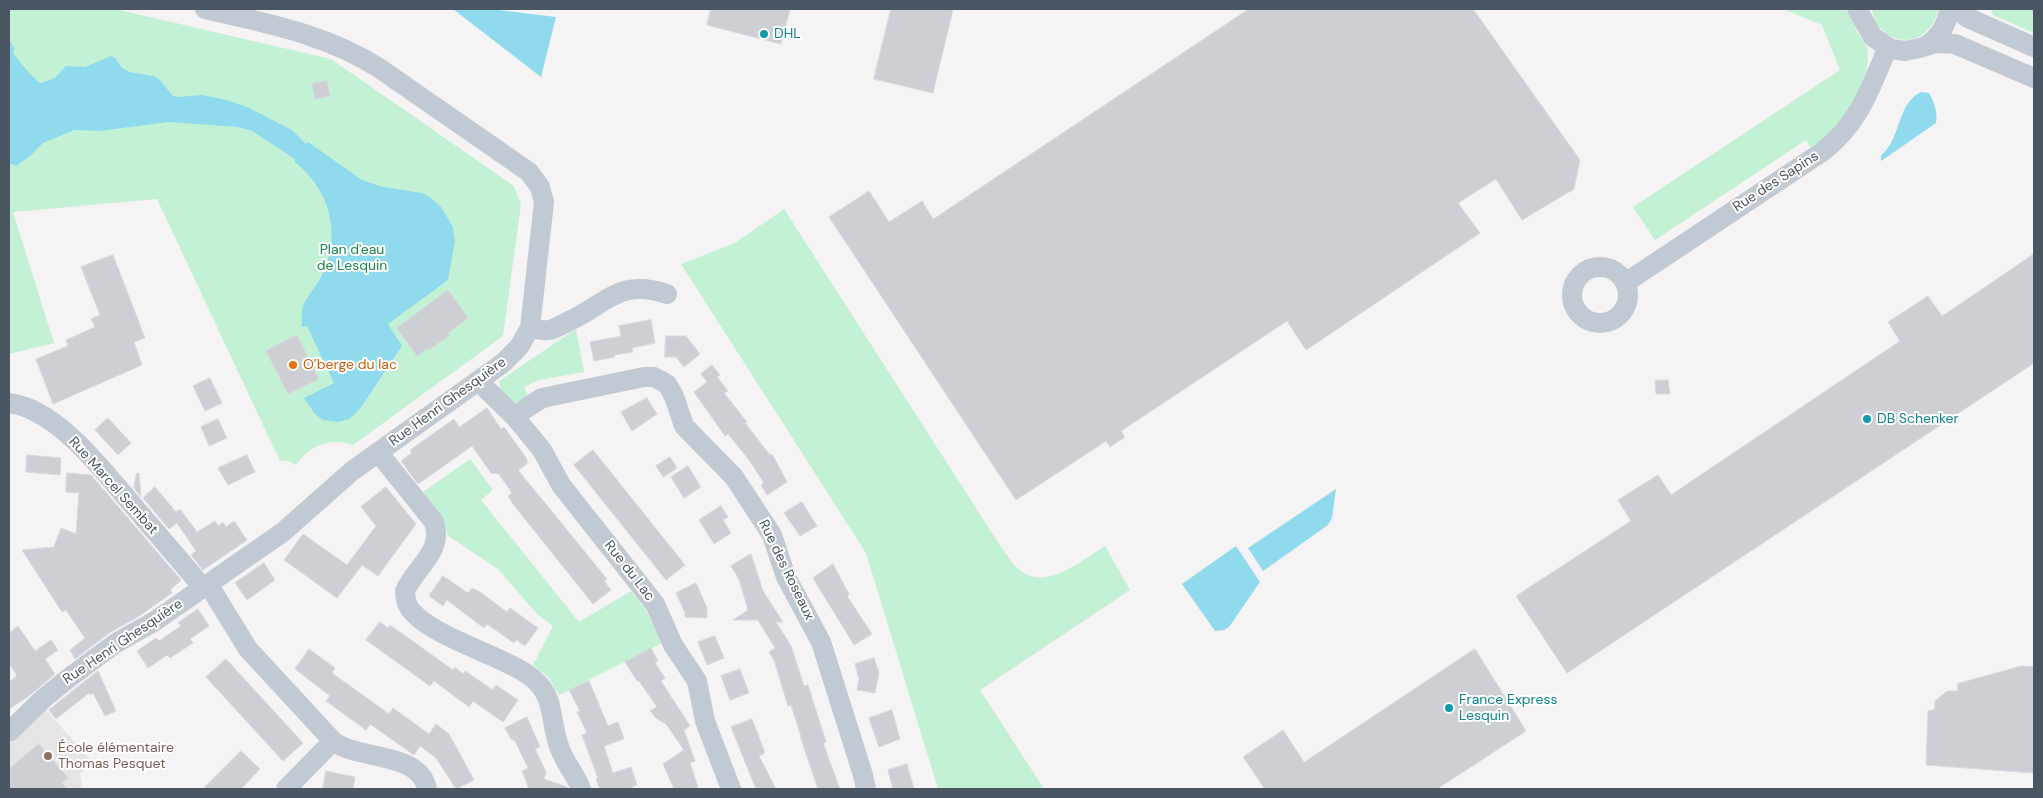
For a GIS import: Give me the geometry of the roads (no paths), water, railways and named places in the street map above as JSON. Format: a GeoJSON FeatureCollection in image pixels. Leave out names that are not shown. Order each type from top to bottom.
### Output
{"type":"FeatureCollection","features":[{"type":"Feature","properties":{"kind":"street","name":"Rue Henri Ghesquière"},"geometry":{"type":"LineString","coordinates":[[9,732],[44,698],[70,677],[116,643],[144,628],[283,532],[342,480],[378,452],[513,354],[524,341],[530,328],[544,202],[540,187],[530,172],[387,74],[354,54],[299,32],[205,9]]}},
{"type":"Feature","properties":{"kind":"street"},"geometry":{"type":"LineString","coordinates":[[1926,46],[1942,31],[1949,9]]}},
{"type":"Feature","properties":{"kind":"street"},"geometry":{"type":"LineString","coordinates":[[1956,9],[1966,17],[2034,47]]}},
{"type":"Feature","properties":{"kind":"street"},"geometry":{"type":"LineString","coordinates":[[1860,12],[1873,37],[1888,47],[1905,51],[1936,42],[1955,44],[2034,78]]}},
{"type":"Feature","properties":{"kind":"street","name":"Rue des Sapins"},"geometry":{"type":"LineString","coordinates":[[1625,283],[1822,152],[1841,137],[1860,110],[1888,47]]}},
{"type":"Feature","properties":{"kind":"street"},"geometry":{"type":"LineString","coordinates":[[530,328],[548,331],[581,316],[611,296],[627,289],[650,289],[667,294]]}},
{"type":"Feature","properties":{"kind":"street","name":"Rue des Roseaux"},"geometry":{"type":"LineString","coordinates":[[514,416],[542,398],[644,376],[654,377],[667,384],[674,396],[684,426],[734,477],[772,535],[786,577],[821,642],[864,774],[866,789]]}},
{"type":"Feature","properties":{"kind":"street","name":"Rue du Lac"},"geometry":{"type":"LineString","coordinates":[[478,381],[514,416],[542,450],[561,485],[655,604],[674,645],[697,681],[705,722],[731,789]]}},
{"type":"Feature","properties":{"kind":"street","name":"Rue Marcel Sembat"},"geometry":{"type":"LineString","coordinates":[[9,403],[26,407],[38,413],[67,435],[106,475],[205,586]]}},
{"type":"Feature","properties":{"kind":"street"},"geometry":{"type":"LineString","coordinates":[[378,452],[434,522],[436,529],[436,544],[405,591],[408,605],[415,614],[429,625],[520,669],[536,681],[550,702],[559,748],[581,789]]}},
{"type":"Feature","properties":{"kind":"street"},"geometry":{"type":"LineString","coordinates":[[205,586],[248,649],[333,741],[344,748],[408,766],[421,775],[427,789]]}},
{"type":"Feature","properties":{"kind":"street"},"geometry":{"type":"LineString","coordinates":[[286,789],[333,741]]}},
{"type":"Feature","properties":{"kind":"water"},"geometry":{"type":"Polygon","coordinates":[[[453,9],[490,9],[556,17],[541,77],[453,9]]]}},
{"type":"Feature","properties":{"kind":"water"},"geometry":{"type":"Polygon","coordinates":[[[9,39],[14,48],[13,53],[30,74],[41,83],[55,78],[66,66],[85,67],[111,56],[115,58],[122,68],[130,72],[154,76],[159,79],[173,96],[202,95],[227,100],[247,107],[292,130],[306,144],[308,142],[362,180],[383,187],[422,193],[441,207],[453,227],[455,241],[448,280],[388,324],[402,346],[355,414],[349,419],[339,422],[323,420],[315,414],[304,398],[334,383],[307,326],[302,327],[304,304],[322,275],[328,260],[331,229],[324,199],[317,186],[295,162],[295,159],[252,131],[238,127],[169,122],[99,131],[74,130],[43,143],[16,166],[9,163],[9,39]]]}},
{"type":"Feature","properties":{"kind":"water"},"geometry":{"type":"Polygon","coordinates":[[[1921,92],[1929,93],[1931,96],[1936,112],[1936,123],[1881,161],[1881,156],[1890,145],[1905,108],[1914,96],[1921,92]]]}},
{"type":"Feature","properties":{"kind":"water"},"geometry":{"type":"Polygon","coordinates":[[[1336,489],[1332,518],[1328,525],[1263,571],[1248,548],[1336,489]]]}},
{"type":"Feature","properties":{"kind":"water"},"geometry":{"type":"Polygon","coordinates":[[[1236,546],[1260,582],[1229,627],[1224,630],[1215,631],[1182,584],[1236,546]]]}},
{"type":"Feature","properties":{"kind":"place","name":"DHL"},"geometry":{"type":"Point","coordinates":[764,34]}},
{"type":"Feature","properties":{"kind":"place","name":"O’berge du lac"},"geometry":{"type":"Point","coordinates":[293,365]}},
{"type":"Feature","properties":{"kind":"place","name":"DB Schenker"},"geometry":{"type":"Point","coordinates":[1867,419]}},
{"type":"Feature","properties":{"kind":"place","name":"France Express Lesquin"},"geometry":{"type":"Point","coordinates":[1449,708]}},
{"type":"Feature","properties":{"kind":"place","name":"École élémentaire Thomas Pesquet"},"geometry":{"type":"Point","coordinates":[48,756]}},
{"type":"Feature","properties":{"kind":"park label","name":"Plan d'eau de Lesquin"},"geometry":{"type":"Point","coordinates":[352,258]}}]}
